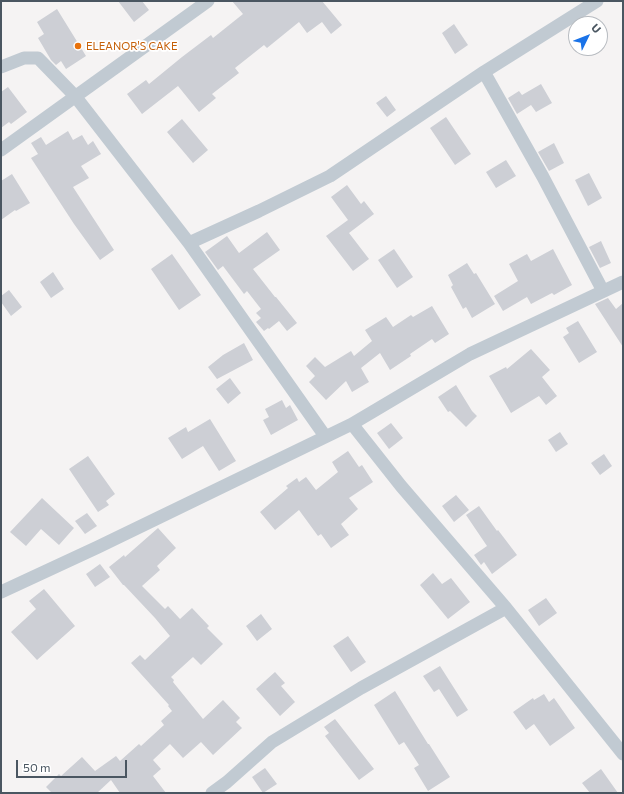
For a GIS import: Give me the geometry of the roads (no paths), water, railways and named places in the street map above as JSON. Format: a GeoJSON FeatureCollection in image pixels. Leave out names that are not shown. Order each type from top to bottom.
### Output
{"type":"FeatureCollection","features":[{"type":"Feature","properties":{"kind":"street"},"geometry":{"type":"LineString","coordinates":[[1,150],[208,1]]}},
{"type":"Feature","properties":{"kind":"street"},"geometry":{"type":"LineString","coordinates":[[189,243],[330,176],[484,72],[597,1]]}},
{"type":"Feature","properties":{"kind":"street"},"geometry":{"type":"LineString","coordinates":[[1,67],[24,58],[38,58],[75,96],[189,243],[325,436]]}},
{"type":"Feature","properties":{"kind":"street"},"geometry":{"type":"LineString","coordinates":[[484,72],[543,177],[603,291]]}},
{"type":"Feature","properties":{"kind":"street"},"geometry":{"type":"LineString","coordinates":[[1,592],[98,547],[352,424],[470,354],[623,282]]}},
{"type":"Feature","properties":{"kind":"street"},"geometry":{"type":"LineString","coordinates":[[352,424],[401,486],[506,608],[623,754]]}},
{"type":"Feature","properties":{"kind":"street"},"geometry":{"type":"LineString","coordinates":[[212,793],[228,782],[272,742],[361,688],[506,608]]}},
{"type":"Feature","properties":{"kind":"place","name":"ELEANOR'S CAKE"},"geometry":{"type":"Point","coordinates":[78,46]}}]}
